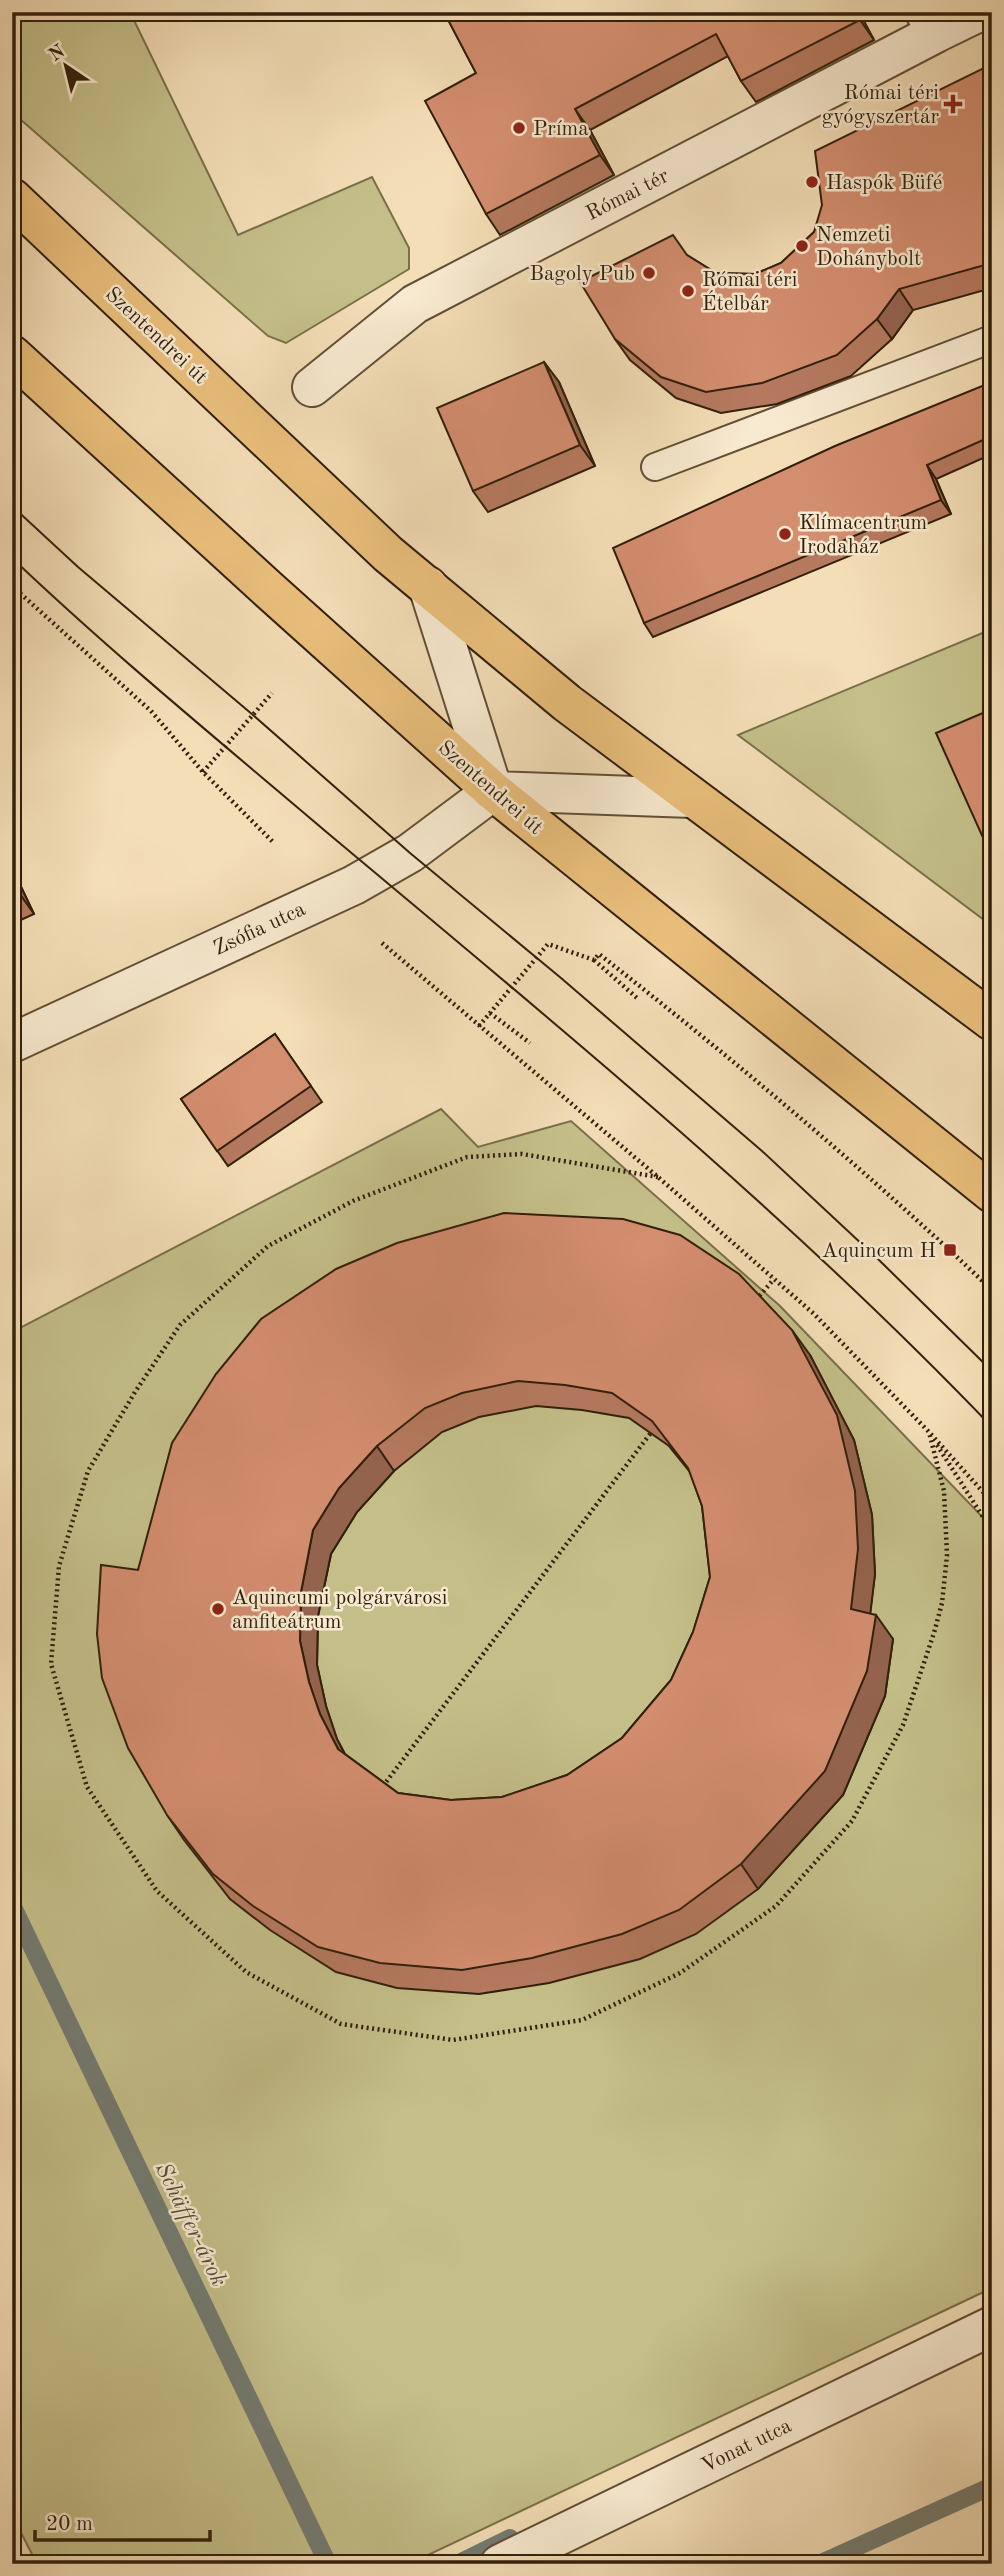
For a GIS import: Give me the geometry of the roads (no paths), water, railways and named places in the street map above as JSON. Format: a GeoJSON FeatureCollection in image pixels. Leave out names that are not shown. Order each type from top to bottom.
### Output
{"type":"FeatureCollection","features":[{"type":"Feature","properties":{"kind":"main road","name":"Szentendrei út"},"geometry":{"type":"LineString","coordinates":[[12,198],[388,554],[567,703],[992,1021]]}},
{"type":"Feature","properties":{"kind":"main road","name":"Szentendrei út"},"geometry":{"type":"LineString","coordinates":[[12,355],[493,791],[992,1193]]}},
{"type":"Feature","properties":{"kind":"street","name":"Római tér"},"geometry":{"type":"LineString","coordinates":[[312,387],[415,304],[930,23],[979,12]]}},
{"type":"Feature","properties":{"kind":"street"},"geometry":{"type":"LineString","coordinates":[[428,586],[493,791],[692,799]]}},
{"type":"Feature","properties":{"kind":"street","name":"Zsófia utca"},"geometry":{"type":"LineString","coordinates":[[12,1043],[354,885],[410,853],[493,791]]}},
{"type":"Feature","properties":{"kind":"street","name":"Vonat utca"},"geometry":{"type":"LineString","coordinates":[[499,2564],[992,2326]]}},
{"type":"Feature","properties":{"kind":"lane"},"geometry":{"type":"LineString","coordinates":[[655,467],[992,339]]}},
{"type":"Feature","properties":{"kind":"waterway","name":"Schäffer-árok"},"geometry":{"type":"LineString","coordinates":[[12,1905],[328,2564]]}},
{"type":"Feature","properties":{"kind":"waterway"},"geometry":{"type":"LineString","coordinates":[[819,2564],[992,2486]]}},
{"type":"Feature","properties":{"kind":"waterway"},"geometry":{"type":"LineString","coordinates":[[457,2564],[510,2538]]}},
{"type":"Feature","properties":{"kind":"tram line"},"geometry":{"type":"LineString","coordinates":[[12,506],[78,567],[410,853],[561,978],[762,1151],[879,1260],[992,1371]]}},
{"type":"Feature","properties":{"kind":"tram line"},"geometry":{"type":"LineString","coordinates":[[12,558],[169,699],[669,1122],[834,1271],[992,1427]]}},
{"type":"Feature","properties":{"kind":"place","name":"Római téri gyógyszertár"},"geometry":{"type":"Point","coordinates":[953,104]}},
{"type":"Feature","properties":{"kind":"place","name":"Príma"},"geometry":{"type":"Point","coordinates":[519,128]}},
{"type":"Feature","properties":{"kind":"place","name":"Haspók Büfé"},"geometry":{"type":"Point","coordinates":[812,182]}},
{"type":"Feature","properties":{"kind":"place","name":"Nemzeti Dohánybolt"},"geometry":{"type":"Point","coordinates":[802,246]}},
{"type":"Feature","properties":{"kind":"place","name":"Bagoly Pub"},"geometry":{"type":"Point","coordinates":[649,273]}},
{"type":"Feature","properties":{"kind":"place","name":"Római téri Ételbár"},"geometry":{"type":"Point","coordinates":[688,291]}},
{"type":"Feature","properties":{"kind":"place","name":"Klímacentrum Irodaház"},"geometry":{"type":"Point","coordinates":[785,534]}},
{"type":"Feature","properties":{"kind":"place","name":"Aquincum H"},"geometry":{"type":"Point","coordinates":[950,1250]}},
{"type":"Feature","properties":{"kind":"place","name":"Aquincumi polgárvárosi amfiteátrum"},"geometry":{"type":"Point","coordinates":[218,1609]}}]}
